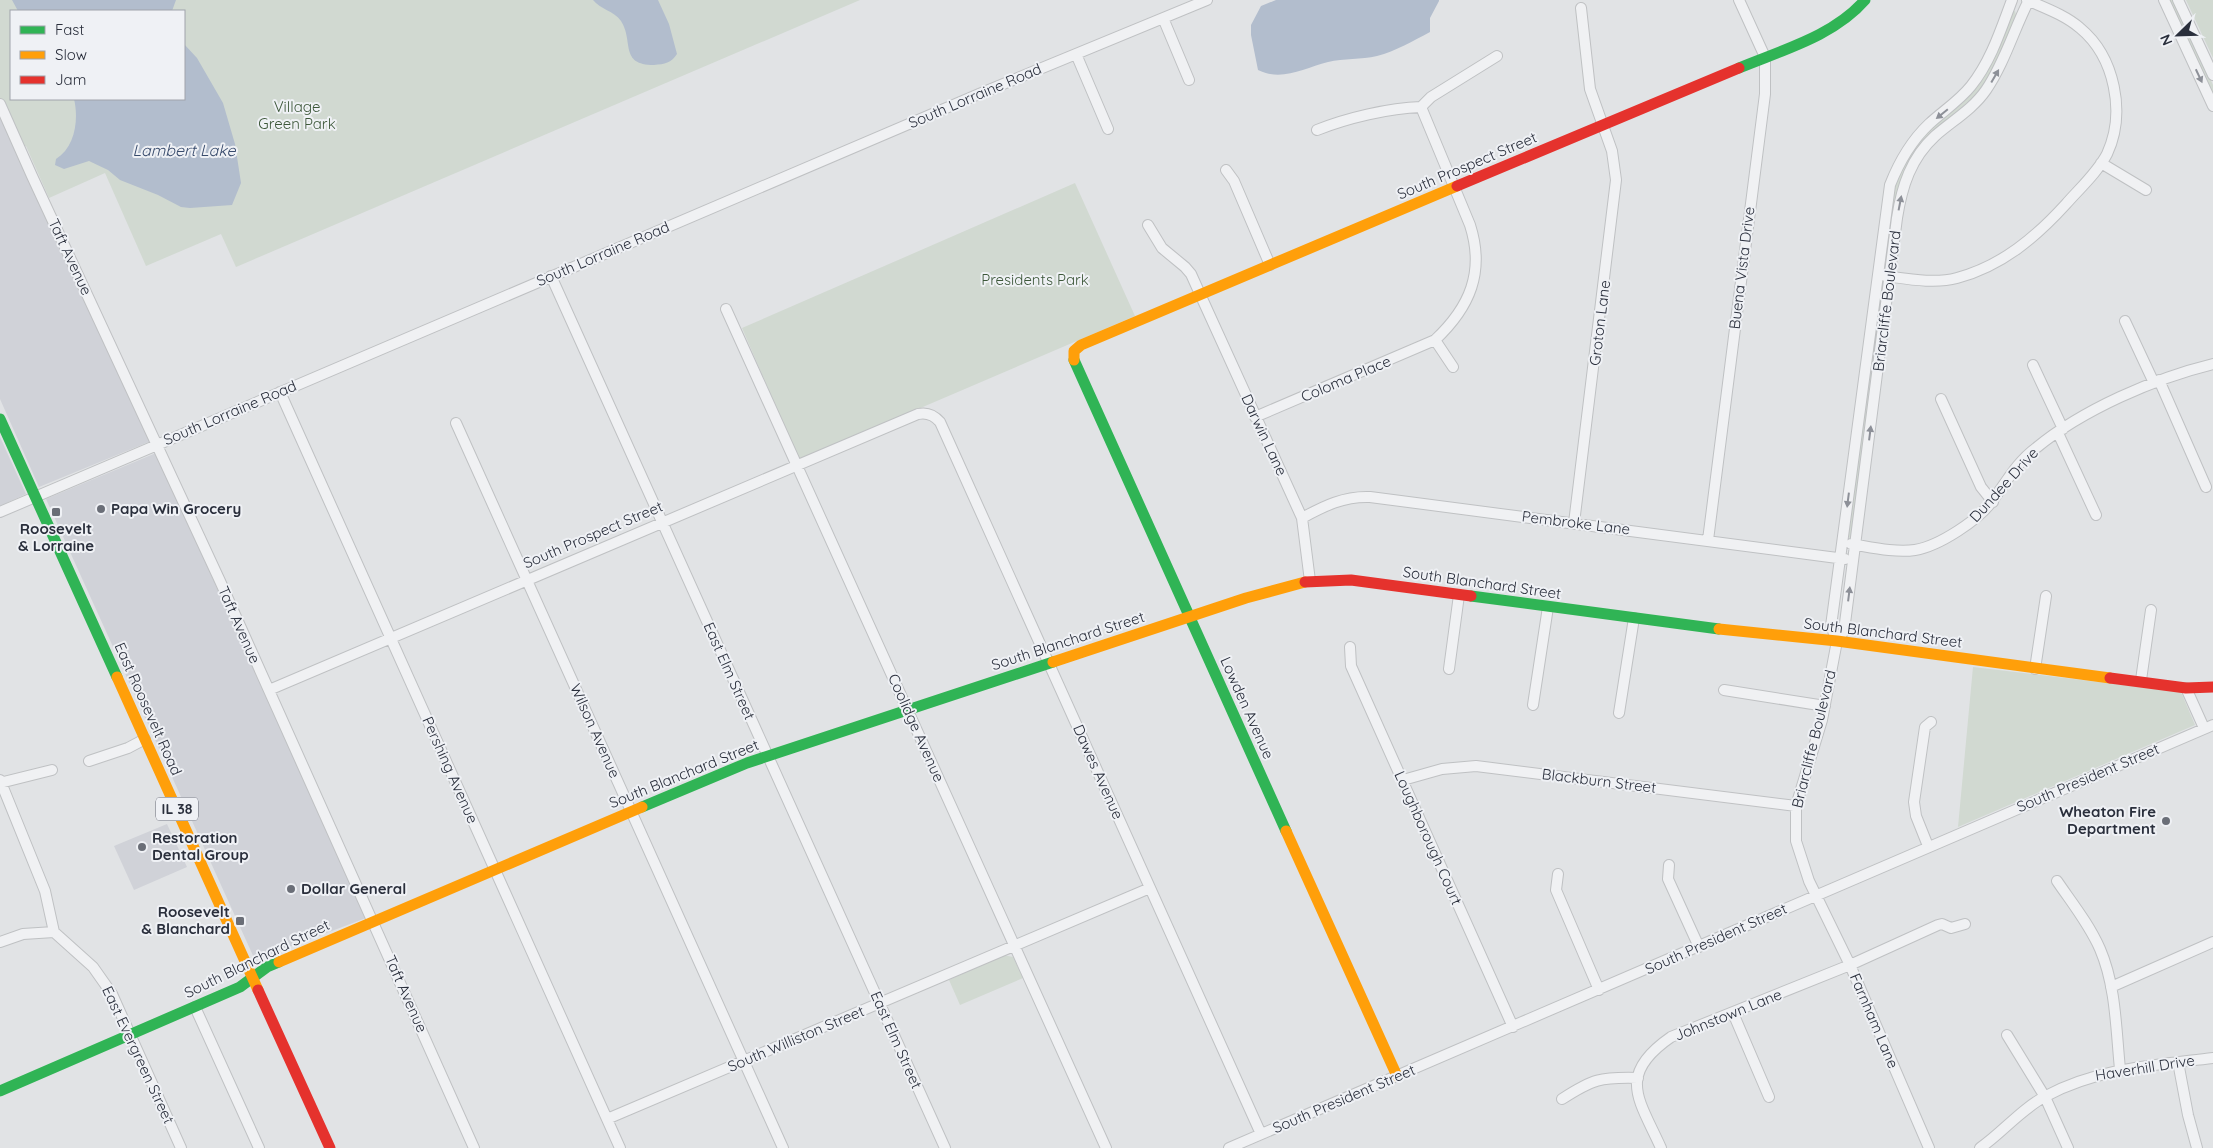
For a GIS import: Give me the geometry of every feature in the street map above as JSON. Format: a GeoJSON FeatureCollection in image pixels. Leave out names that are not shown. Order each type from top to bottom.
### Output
{"type":"FeatureCollection","features":[{"type":"Feature","properties":{"kind":"street","name":"South Lorraine Road"},"geometry":{"type":"LineString","coordinates":[[0,512],[551,276],[1163,18],[1191,3],[1206,0]]}},
{"type":"Feature","properties":{"kind":"street","name":"Buena Vista Drive"},"geometry":{"type":"LineString","coordinates":[[1708,540],[1765,94],[1765,57],[1739,0]]}},
{"type":"Feature","properties":{"kind":"street","name":"South Prospect Street"},"geometry":{"type":"LineString","coordinates":[[1074,351],[1082,345],[1200,294],[1833,28],[1854,13],[1865,0]]}},
{"type":"Feature","properties":{"kind":"street","name":"Briarcliffe Boulevard"},"geometry":{"type":"LineString","coordinates":[[1837,640],[1831,626],[1887,199],[1900,160],[1920,133],[1963,95],[1980,73],[2012,0]]}},
{"type":"Feature","properties":{"kind":"street","name":"Briarcliffe Boulevard"},"geometry":{"type":"LineString","coordinates":[[1816,895],[1803,866],[1796,841],[1796,806],[1818,735],[1837,640],[1844,631],[1900,201],[1904,184],[1916,158],[1934,137],[1975,103],[1985,92],[2000,67],[2028,0]]}},
{"type":"Feature","properties":{"kind":"street"},"geometry":{"type":"LineString","coordinates":[[1877,275],[1924,280],[1950,279],[1968,274],[2015,251],[2047,225],[2102,163],[2108,152],[2116,110],[2115,90],[2108,66],[2094,42],[2081,28],[2068,19],[2028,0]]}},
{"type":"Feature","properties":{"kind":"street"},"geometry":{"type":"LineString","coordinates":[[2164,0],[2213,106]]}},
{"type":"Feature","properties":{"kind":"street"},"geometry":{"type":"LineString","coordinates":[[2178,0],[2213,75]]}},
{"type":"Feature","properties":{"kind":"street","name":"Groton Lane"},"geometry":{"type":"LineString","coordinates":[[1574,523],[1616,196],[1615,165],[1590,89],[1581,8]]}},
{"type":"Feature","properties":{"kind":"street"},"geometry":{"type":"LineString","coordinates":[[1163,18],[1189,80]]}},
{"type":"Feature","properties":{"kind":"street"},"geometry":{"type":"LineString","coordinates":[[1076,54],[1108,129]]}},
{"type":"Feature","properties":{"kind":"street"},"geometry":{"type":"LineString","coordinates":[[1317,130],[1334,123],[1407,108],[1421,107],[1431,98],[1497,56]]}},
{"type":"Feature","properties":{"kind":"street","name":"Taft Avenue"},"geometry":{"type":"LineString","coordinates":[[0,104],[269,690],[474,1148]]}},
{"type":"Feature","properties":{"kind":"street","name":"Coloma Place"},"geometry":{"type":"LineString","coordinates":[[1256,417],[1435,340],[1452,324],[1464,308],[1472,289],[1475,272],[1476,250],[1473,232],[1421,107]]}},
{"type":"Feature","properties":{"kind":"street"},"geometry":{"type":"LineString","coordinates":[[2102,163],[2146,190]]}},
{"type":"Feature","properties":{"kind":"street"},"geometry":{"type":"LineString","coordinates":[[1226,170],[1234,181],[1270,265]]}},
{"type":"Feature","properties":{"kind":"street","name":"Darwin Lane"},"geometry":{"type":"LineString","coordinates":[[1148,225],[1162,248],[1191,274],[1302,518],[1310,580]]}},
{"type":"Feature","properties":{"kind":"street","name":"East Elm Street"},"geometry":{"type":"LineString","coordinates":[[551,276],[944,1148]]}},
{"type":"Feature","properties":{"kind":"street","name":"Coolidge Avenue"},"geometry":{"type":"LineString","coordinates":[[726,309],[1106,1148]]}},
{"type":"Feature","properties":{"kind":"street"},"geometry":{"type":"LineString","coordinates":[[2126,321],[2206,487]]}},
{"type":"Feature","properties":{"kind":"street"},"geometry":{"type":"LineString","coordinates":[[1435,340],[1453,367]]}},
{"type":"Feature","properties":{"kind":"street","name":"Lowden Avenue"},"geometry":{"type":"LineString","coordinates":[[1074,351],[1073,359],[1397,1076]]}},
{"type":"Feature","properties":{"kind":"street","name":"Dundee Drive"},"geometry":{"type":"LineString","coordinates":[[1842,543],[1906,550],[1922,548],[1961,530],[1993,502],[2019,463],[2036,447],[2060,431],[2104,406],[2156,382],[2213,364]]}},
{"type":"Feature","properties":{"kind":"street"},"geometry":{"type":"LineString","coordinates":[[2034,366],[2096,515]]}},
{"type":"Feature","properties":{"kind":"street","name":"Pershing Avenue"},"geometry":{"type":"LineString","coordinates":[[280,392],[620,1148]]}},
{"type":"Feature","properties":{"kind":"street"},"geometry":{"type":"LineString","coordinates":[[1941,399],[1981,487],[1993,502]]}},
{"type":"Feature","properties":{"kind":"street","name":"South Prospect Street"},"geometry":{"type":"LineString","coordinates":[[269,690],[918,414],[930,414]]}},
{"type":"Feature","properties":{"kind":"street","name":"Dawes Avenue"},"geometry":{"type":"LineString","coordinates":[[930,414],[940,422],[1261,1134]]}},
{"type":"Feature","properties":{"kind":"street","name":"East Roosevelt Road"},"geometry":{"type":"LineString","coordinates":[[0,419],[330,1148]]}},
{"type":"Feature","properties":{"kind":"street","name":"Wilson Avenue"},"geometry":{"type":"LineString","coordinates":[[456,423],[783,1148]]}},
{"type":"Feature","properties":{"kind":"street","name":"Pembroke Lane"},"geometry":{"type":"LineString","coordinates":[[1302,518],[1340,500],[1359,496],[1854,560]]}},
{"type":"Feature","properties":{"kind":"street","name":"South Blanchard Street"},"geometry":{"type":"LineString","coordinates":[[0,1091],[240,987],[267,967],[307,948],[768,756],[1274,589],[1310,580],[1351,580],[1634,618],[1837,640],[2035,669],[2141,680],[2186,688],[2213,687]]}},
{"type":"Feature","properties":{"kind":"street"},"geometry":{"type":"LineString","coordinates":[[1449,669],[1459,595]]}},
{"type":"Feature","properties":{"kind":"street"},"geometry":{"type":"LineString","coordinates":[[2035,669],[2046,596]]}},
{"type":"Feature","properties":{"kind":"street"},"geometry":{"type":"LineString","coordinates":[[1533,705],[1548,607]]}},
{"type":"Feature","properties":{"kind":"street"},"geometry":{"type":"LineString","coordinates":[[2141,680],[2151,610]]}},
{"type":"Feature","properties":{"kind":"street"},"geometry":{"type":"LineString","coordinates":[[1619,713],[1634,618]]}},
{"type":"Feature","properties":{"kind":"street","name":"Loughborough Court"},"geometry":{"type":"LineString","coordinates":[[1350,647],[1351,666],[1513,1027]]}},
{"type":"Feature","properties":{"kind":"street","name":"South President Street"},"geometry":{"type":"LineString","coordinates":[[1228,1148],[2208,727],[2186,688]]}},
{"type":"Feature","properties":{"kind":"street"},"geometry":{"type":"LineString","coordinates":[[1724,690],[1825,706]]}},
{"type":"Feature","properties":{"kind":"street"},"geometry":{"type":"LineString","coordinates":[[1928,846],[1916,816],[1914,802],[1925,727],[1931,722]]}},
{"type":"Feature","properties":{"kind":"street"},"geometry":{"type":"LineString","coordinates":[[89,761],[128,748],[145,739]]}},
{"type":"Feature","properties":{"kind":"street","name":"Blackburn Street"},"geometry":{"type":"LineString","coordinates":[[1402,780],[1442,769],[1476,766],[1796,806]]}},
{"type":"Feature","properties":{"kind":"street"},"geometry":{"type":"LineString","coordinates":[[0,942],[23,934],[54,932],[45,891],[0,782],[52,770]]}},
{"type":"Feature","properties":{"kind":"street"},"geometry":{"type":"LineString","coordinates":[[1669,865],[1668,879],[1699,947]]}},
{"type":"Feature","properties":{"kind":"street"},"geometry":{"type":"LineString","coordinates":[[1558,874],[1556,890],[1599,990]]}},
{"type":"Feature","properties":{"kind":"street"},"geometry":{"type":"LineString","coordinates":[[2057,881],[2096,939],[2104,960],[2110,986],[2120,1069]]}},
{"type":"Feature","properties":{"kind":"street","name":"South Williston Street"},"geometry":{"type":"LineString","coordinates":[[607,1119],[1150,888]]}},
{"type":"Feature","properties":{"kind":"street","name":"Farnham Lane"},"geometry":{"type":"LineString","coordinates":[[1816,895],[1850,965],[1929,1148]]}},
{"type":"Feature","properties":{"kind":"street","name":"Johnstown Lane"},"geometry":{"type":"LineString","coordinates":[[1638,1078],[1638,1071],[1655,1048],[1671,1037],[1850,965],[1938,925],[1942,924],[1951,928],[1965,924]]}},
{"type":"Feature","properties":{"kind":"street","name":"East Evergreen Street"},"geometry":{"type":"LineString","coordinates":[[54,932],[83,958],[105,984],[181,1148]]}},
{"type":"Feature","properties":{"kind":"street"},"geometry":{"type":"LineString","coordinates":[[2110,986],[2213,942]]}},
{"type":"Feature","properties":{"kind":"street"},"geometry":{"type":"LineString","coordinates":[[195,1007],[259,1148]]}},
{"type":"Feature","properties":{"kind":"street"},"geometry":{"type":"LineString","coordinates":[[1733,1012],[1769,1097]]}},
{"type":"Feature","properties":{"kind":"street"},"geometry":{"type":"LineString","coordinates":[[2007,1035],[2044,1096],[2068,1148]]}},
{"type":"Feature","properties":{"kind":"street","name":"Haverhill Drive"},"geometry":{"type":"LineString","coordinates":[[1980,1148],[2044,1096],[2084,1079],[2120,1069],[2213,1058]]}},
{"type":"Feature","properties":{"kind":"street"},"geometry":{"type":"LineString","coordinates":[[2178,1062],[2188,1115],[2197,1148]]}},
{"type":"Feature","properties":{"kind":"street"},"geometry":{"type":"LineString","coordinates":[[1562,1099],[1588,1083],[1609,1077],[1638,1078],[1636,1092],[1661,1148]]}},
{"type":"Feature","properties":{"kind":"shaded area"},"geometry":{"type":"Polygon","coordinates":[[[0,114],[151,441],[39,487],[0,399],[0,114]]]}},
{"type":"Feature","properties":{"kind":"shaded area"},"geometry":{"type":"Polygon","coordinates":[[[0,437],[26,494],[0,506],[0,437]]]}},
{"type":"Feature","properties":{"kind":"shaded area"},"geometry":{"type":"Polygon","coordinates":[[[156,453],[366,918],[255,960],[46,499],[156,453]]]}},
{"type":"Feature","properties":{"kind":"shaded area"},"geometry":{"type":"Polygon","coordinates":[[[167,824],[187,867],[134,890],[114,846],[167,824]]]}},
{"type":"Feature","properties":{"kind":"green space","name":"Village Green Park"},"geometry":{"type":"Polygon","coordinates":[[[0,0],[860,0],[236,267],[221,234],[146,266],[105,173],[49,198],[26,146],[21,148],[0,102],[0,0]]]}},
{"type":"Feature","properties":{"kind":"green space"},"geometry":{"type":"Polygon","coordinates":[[[2169,0],[2174,0],[2213,85],[2213,97],[2169,0]]]}},
{"type":"Feature","properties":{"kind":"green space"},"geometry":{"type":"Polygon","coordinates":[[[2186,0],[2213,0],[2213,58],[2186,0]]]}},
{"type":"Feature","properties":{"kind":"green space"},"geometry":{"type":"Polygon","coordinates":[[[2015,11],[2016,15],[1989,77],[1978,92],[1917,151],[1887,262],[1885,262],[1893,191],[1906,159],[1927,131],[1955,108],[2012,12],[2015,11]]]}},
{"type":"Feature","properties":{"kind":"green space","name":"Presidents Park"},"geometry":{"type":"Polygon","coordinates":[[[1075,183],[1135,316],[799,460],[742,328],[1075,183]]]}},
{"type":"Feature","properties":{"kind":"green space"},"geometry":{"type":"Polygon","coordinates":[[[1882,289],[1851,537],[1849,538],[1879,290],[1882,289]]]}},
{"type":"Feature","properties":{"kind":"green space"},"geometry":{"type":"Polygon","coordinates":[[[1973,667],[2181,692],[2195,725],[1958,827],[1973,667]]]}},
{"type":"Feature","properties":{"kind":"green space"},"geometry":{"type":"Polygon","coordinates":[[[1003,955],[1013,957],[1023,978],[960,1005],[949,980],[1003,955]]]}},
{"type":"Feature","properties":{"kind":"water"},"geometry":{"type":"Polygon","coordinates":[[[12,0],[176,0],[172,10],[17,10],[12,0]]]}},
{"type":"Feature","properties":{"kind":"water"},"geometry":{"type":"Polygon","coordinates":[[[593,0],[658,0],[669,24],[677,54],[675,57],[670,61],[654,65],[636,61],[629,50],[627,36],[621,21],[593,0]]]}},
{"type":"Feature","properties":{"kind":"water"},"geometry":{"type":"Polygon","coordinates":[[[1276,0],[1439,1],[1430,18],[1430,32],[1398,49],[1377,56],[1334,61],[1293,73],[1276,75],[1258,70],[1251,35],[1251,25],[1261,6],[1276,0]]]}},
{"type":"Feature","properties":{"kind":"water","name":"Lambert Lake"},"geometry":{"type":"Polygon","coordinates":[[[185,45],[197,58],[223,103],[235,144],[241,183],[232,205],[181,207],[158,195],[120,180],[108,170],[89,161],[64,169],[55,165],[56,159],[68,148],[74,132],[76,124],[74,100],[185,100],[185,45]]]}},
{"type":"Feature","properties":{"kind":"traffic: fast"},"geometry":{"type":"LineString","coordinates":[[1739,68],[1823,33],[1852,13],[1865,0]]}},
{"type":"Feature","properties":{"kind":"traffic: fast"},"geometry":{"type":"LineString","coordinates":[[1074,360],[1286,831]]}},
{"type":"Feature","properties":{"kind":"traffic: fast"},"geometry":{"type":"LineString","coordinates":[[0,419],[117,677]]}},
{"type":"Feature","properties":{"kind":"traffic: fast"},"geometry":{"type":"LineString","coordinates":[[1471,596],[1719,629]]}},
{"type":"Feature","properties":{"kind":"traffic: fast"},"geometry":{"type":"LineString","coordinates":[[642,807],[747,763],[1053,662]]}},
{"type":"Feature","properties":{"kind":"traffic: fast"},"geometry":{"type":"LineString","coordinates":[[0,1091],[240,987],[267,967],[279,962]]}},
{"type":"Feature","properties":{"kind":"traffic: slow"},"geometry":{"type":"LineString","coordinates":[[1074,360],[1074,351],[1081,345],[1457,186]]}},
{"type":"Feature","properties":{"kind":"traffic: slow"},"geometry":{"type":"LineString","coordinates":[[1053,662],[1246,598],[1305,582]]}},
{"type":"Feature","properties":{"kind":"traffic: slow"},"geometry":{"type":"LineString","coordinates":[[1719,629],[1837,641],[2110,678]]}},
{"type":"Feature","properties":{"kind":"traffic: slow"},"geometry":{"type":"LineString","coordinates":[[117,677],[258,990]]}},
{"type":"Feature","properties":{"kind":"traffic: slow"},"geometry":{"type":"LineString","coordinates":[[279,962],[642,807]]}},
{"type":"Feature","properties":{"kind":"traffic: slow"},"geometry":{"type":"LineString","coordinates":[[1286,831],[1397,1076]]}},
{"type":"Feature","properties":{"kind":"traffic: jam"},"geometry":{"type":"LineString","coordinates":[[1457,186],[1739,68]]}},
{"type":"Feature","properties":{"kind":"traffic: jam"},"geometry":{"type":"LineString","coordinates":[[1305,582],[1351,580],[1471,596]]}},
{"type":"Feature","properties":{"kind":"traffic: jam"},"geometry":{"type":"LineString","coordinates":[[2110,678],[2186,688],[2213,687]]}},
{"type":"Feature","properties":{"kind":"traffic: jam"},"geometry":{"type":"LineString","coordinates":[[258,990],[330,1148]]}},
{"type":"Feature","properties":{"kind":"place","name":"Papa Win Grocery"},"geometry":{"type":"Point","coordinates":[101,509]}},
{"type":"Feature","properties":{"kind":"place","name":"Roosevelt & Lorraine"},"geometry":{"type":"Point","coordinates":[56,512]}},
{"type":"Feature","properties":{"kind":"place","name":"Wheaton Fire Department"},"geometry":{"type":"Point","coordinates":[2166,821]}},
{"type":"Feature","properties":{"kind":"place","name":"Restoration Dental Group"},"geometry":{"type":"Point","coordinates":[142,847]}},
{"type":"Feature","properties":{"kind":"place","name":"Dollar General"},"geometry":{"type":"Point","coordinates":[291,889]}},
{"type":"Feature","properties":{"kind":"place","name":"Roosevelt & Blanchard"},"geometry":{"type":"Point","coordinates":[240,921]}}]}
